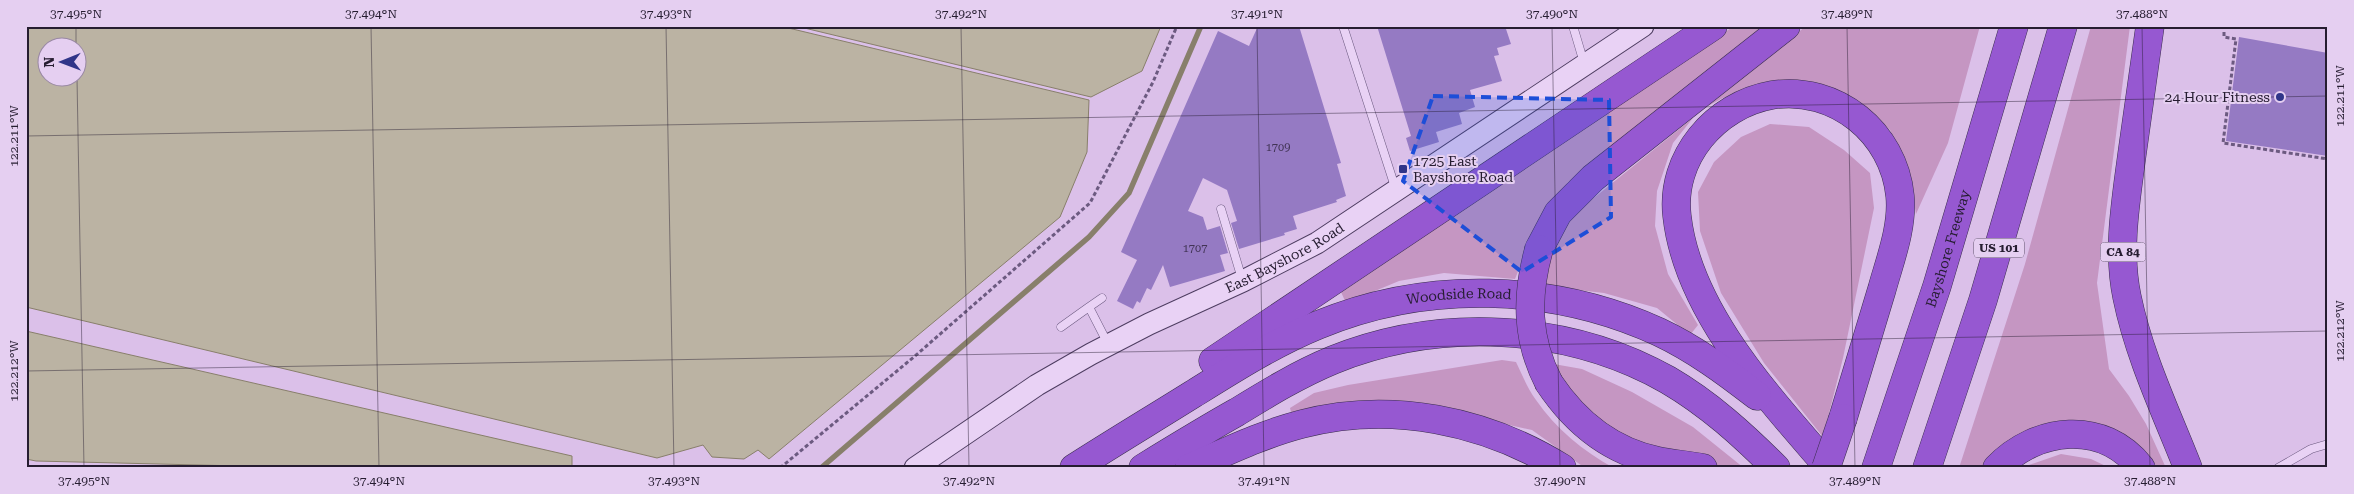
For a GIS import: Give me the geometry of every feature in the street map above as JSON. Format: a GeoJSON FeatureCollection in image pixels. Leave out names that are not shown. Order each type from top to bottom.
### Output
{"type":"FeatureCollection","features":[{"type":"Feature","properties":{"kind":"highway"},"geometry":{"type":"LineString","coordinates":[[1077,466],[1172,387],[1713,26]]}},
{"type":"Feature","properties":{"kind":"highway"},"geometry":{"type":"LineString","coordinates":[[1703,468],[1641,457],[1608,442],[1575,416],[1549,383],[1537,358],[1530,329],[1530,288],[1539,249],[1558,213],[1594,178],[1786,26]]}},
{"type":"Feature","properties":{"kind":"highway","name":"Bayshore Freeway"},"geometry":{"type":"LineString","coordinates":[[1879,462],[1940,277],[2014,26]]}},
{"type":"Feature","properties":{"kind":"highway","name":"US 101"},"geometry":{"type":"LineString","coordinates":[[1927,468],[2000,245],[2063,26]]}},
{"type":"Feature","properties":{"kind":"highway","name":"CA 84"},"geometry":{"type":"LineString","coordinates":[[2150,26],[2127,190],[2122,247],[2124,274],[2133,322],[2188,468]]}},
{"type":"Feature","properties":{"kind":"highway"},"geometry":{"type":"LineString","coordinates":[[1772,96],[1809,96],[1847,110],[1864,122],[1879,138],[1889,155],[1896,174],[1900,198],[1896,242],[1843,418],[1826,464],[1762,387],[1716,321],[1691,270],[1682,243],[1676,215],[1676,194],[1680,177],[1685,160],[1695,143],[1720,118],[1754,100],[1772,96]]}},
{"type":"Feature","properties":{"kind":"highway","name":"Woodside Road"},"geometry":{"type":"LineString","coordinates":[[1077,466],[1240,365],[1317,325],[1346,314],[1402,300],[1454,294],[1490,293],[1520,295],[1576,304],[1605,311],[1660,332],[1711,362],[1759,398],[1826,464]]}},
{"type":"Feature","properties":{"kind":"highway"},"geometry":{"type":"LineString","coordinates":[[1143,468],[1283,385],[1332,361],[1408,338],[1454,333],[1489,332],[1516,334],[1594,348],[1643,368],[1690,394],[1712,410],[1734,427],[1776,468]]}},
{"type":"Feature","properties":{"kind":"highway"},"geometry":{"type":"LineString","coordinates":[[1189,468],[1250,441],[1302,424],[1330,418],[1376,415],[1413,416],[1474,428],[1511,441],[1562,468]]}},
{"type":"Feature","properties":{"kind":"highway"},"geometry":{"type":"LineString","coordinates":[[1997,468],[2021,447],[2053,435],[2070,434],[2104,441],[2122,450],[2141,468]]}},
{"type":"Feature","properties":{"kind":"street","name":"East Bayshore Road"},"geometry":{"type":"LineString","coordinates":[[915,468],[1037,385],[1108,344],[1243,281],[1316,243],[1643,26]]}},
{"type":"Feature","properties":{"kind":"lane"},"geometry":{"type":"LineString","coordinates":[[1342,26],[1396,191]]}},
{"type":"Feature","properties":{"kind":"lane"},"geometry":{"type":"LineString","coordinates":[[1573,26],[1585,65]]}},
{"type":"Feature","properties":{"kind":"lane"},"geometry":{"type":"LineString","coordinates":[[1221,209],[1243,281]]}},
{"type":"Feature","properties":{"kind":"lane"},"geometry":{"type":"LineString","coordinates":[[1061,327],[1102,298]]}},
{"type":"Feature","properties":{"kind":"lane"},"geometry":{"type":"LineString","coordinates":[[1089,307],[1108,344]]}},
{"type":"Feature","properties":{"kind":"lane"},"geometry":{"type":"LineString","coordinates":[[2278,468],[2311,448],[2328,444]]}},
{"type":"Feature","properties":{"kind":"path"},"geometry":{"type":"LineString","coordinates":[[780,468],[915,356],[1090,203],[1153,82],[1177,26]]}},
{"type":"Feature","properties":{"kind":"path"},"geometry":{"type":"LineString","coordinates":[[2224,32],[2224,37],[2236,39],[2223,143],[2328,159]]}},
{"type":"Feature","properties":{"kind":"highlighted area"},"geometry":{"type":"Polygon","coordinates":[[[1433,96],[1609,100],[1611,217],[1522,272],[1403,181],[1433,96]]]}},
{"type":"Feature","properties":{"kind":"shaded area"},"geometry":{"type":"Polygon","coordinates":[[[26,26],[780,26],[1089,100],[1087,152],[1060,217],[769,459],[758,450],[744,459],[712,457],[703,445],[657,458],[26,307],[26,26]]]}},
{"type":"Feature","properties":{"kind":"shaded area"},"geometry":{"type":"Polygon","coordinates":[[[796,26],[1161,26],[1142,71],[1091,97],[796,26]]]}},
{"type":"Feature","properties":{"kind":"shaded area"},"geometry":{"type":"Polygon","coordinates":[[[1734,26],[1773,26],[1613,152],[1568,182],[1535,229],[1515,279],[1444,273],[1399,281],[1346,303],[1341,292],[1734,26]]]}},
{"type":"Feature","properties":{"kind":"shaded area"},"geometry":{"type":"Polygon","coordinates":[[[1806,26],[1980,26],[1948,143],[1916,214],[1908,168],[1890,130],[1857,102],[1758,86],[1723,98],[1708,106],[1806,26]]]}},
{"type":"Feature","properties":{"kind":"shaded area"},"geometry":{"type":"Polygon","coordinates":[[[2091,26],[2130,26],[2097,283],[2109,369],[2129,396],[2146,424],[2166,468],[2151,468],[2123,443],[2019,438],[1983,468],[1959,468],[2025,264],[2091,26]]]}},
{"type":"Feature","properties":{"kind":"shaded area"},"geometry":{"type":"Polygon","coordinates":[[[1693,118],[1673,143],[1657,191],[1655,226],[1668,274],[1698,325],[1690,335],[1657,308],[1604,293],[1543,286],[1546,261],[1564,222],[1693,118]]]}},
{"type":"Feature","properties":{"kind":"shaded area"},"geometry":{"type":"Polygon","coordinates":[[[1770,124],[1809,127],[1844,150],[1870,173],[1874,208],[1843,358],[1823,437],[1764,363],[1721,293],[1700,231],[1698,192],[1714,162],[1741,137],[1770,124]]]}},
{"type":"Feature","properties":{"kind":"shaded area"},"geometry":{"type":"Polygon","coordinates":[[[26,331],[572,456],[572,468],[321,468],[36,461],[26,459],[26,331]]]}},
{"type":"Feature","properties":{"kind":"shaded area"},"geometry":{"type":"Polygon","coordinates":[[[1502,360],[1516,362],[1527,386],[1544,411],[1561,430],[1581,447],[1614,468],[1585,468],[1532,430],[1459,414],[1292,416],[1290,408],[1314,393],[1348,385],[1502,360]]]}},
{"type":"Feature","properties":{"kind":"shaded area"},"geometry":{"type":"Polygon","coordinates":[[[1548,363],[1582,369],[1632,392],[1693,427],[1744,468],[1723,468],[1693,459],[1662,456],[1593,422],[1548,363]]]}},
{"type":"Feature","properties":{"kind":"shaded area"},"geometry":{"type":"Polygon","coordinates":[[[2061,454],[2091,459],[2110,468],[2020,468],[2061,454]]]}},
{"type":"Feature","properties":{"kind":"building"},"geometry":{"type":"Polygon","coordinates":[[[1258,26],[1299,26],[1341,163],[1337,164],[1346,196],[1336,200],[1337,202],[1293,216],[1297,229],[1284,233],[1285,235],[1239,249],[1231,223],[1237,221],[1227,190],[1203,178],[1188,211],[1203,217],[1207,230],[1220,226],[1228,253],[1220,255],[1225,271],[1170,287],[1163,265],[1151,290],[1147,288],[1140,303],[1137,301],[1133,309],[1117,301],[1137,260],[1121,252],[1218,31],[1249,46],[1258,26]]]}},
{"type":"Feature","properties":{"kind":"building"},"geometry":{"type":"Polygon","coordinates":[[[1377,26],[1505,26],[1511,44],[1497,48],[1499,55],[1494,56],[1502,81],[1470,90],[1475,107],[1459,113],[1462,124],[1436,132],[1439,142],[1410,151],[1406,138],[1411,136],[1377,26]]]}},
{"type":"Feature","properties":{"kind":"building","name":"24 Hour Fitness"},"geometry":{"type":"Polygon","coordinates":[[[2239,37],[2328,53],[2328,156],[2226,141],[2239,37]]]}},
{"type":"Feature","properties":{"kind":"waterway"},"geometry":{"type":"LineString","coordinates":[[821,468],[1089,237],[1129,193],[1201,26]]}},
{"type":"Feature","properties":{"kind":"place","name":"24 Hour Fitness"},"geometry":{"type":"Point","coordinates":[2280,97]}},
{"type":"Feature","properties":{"kind":"place","name":"1725 East Bayshore Road"},"geometry":{"type":"Point","coordinates":[1403,169]}}]}
